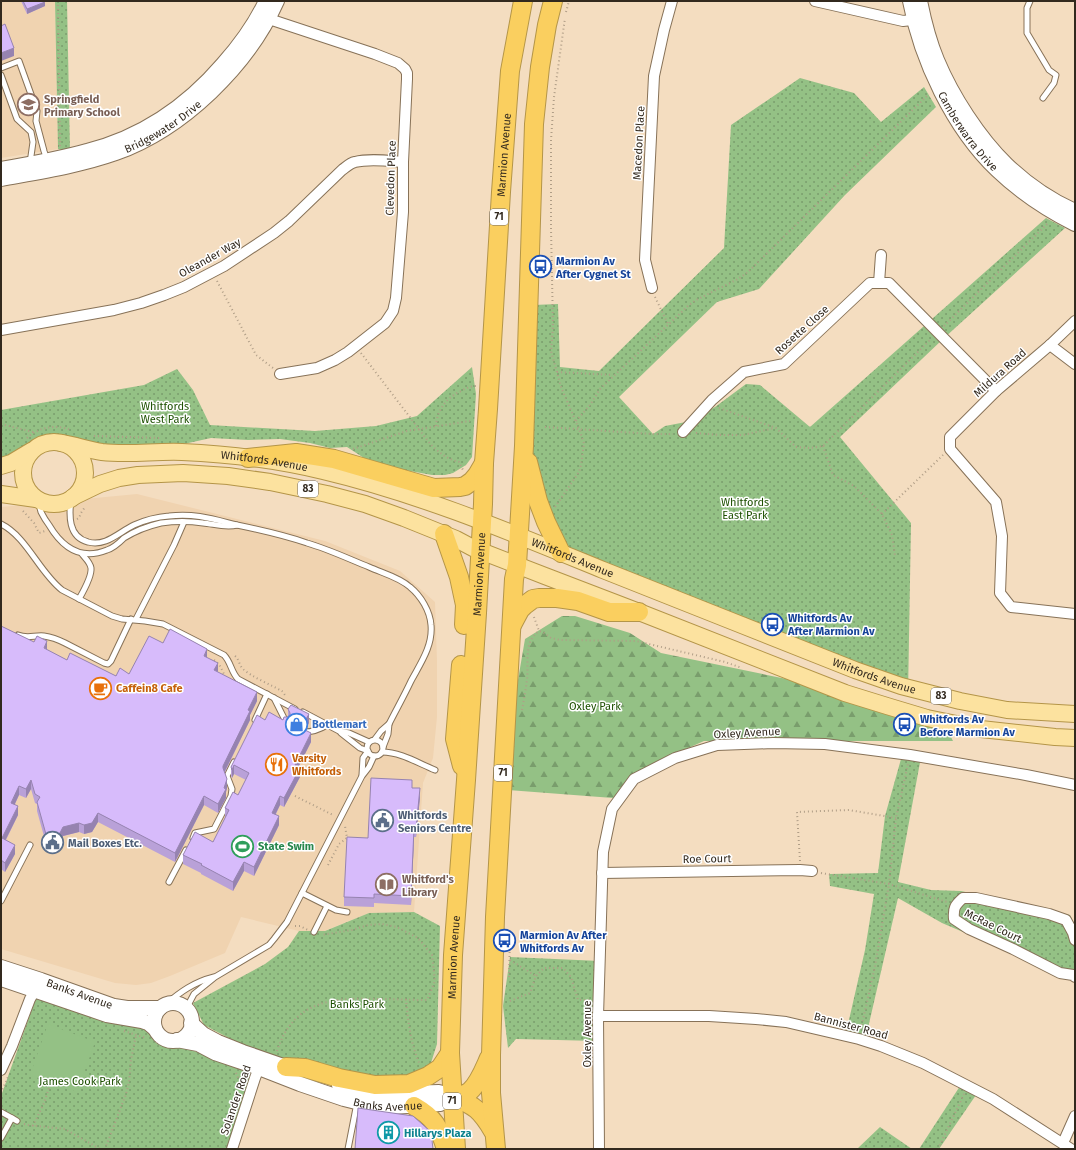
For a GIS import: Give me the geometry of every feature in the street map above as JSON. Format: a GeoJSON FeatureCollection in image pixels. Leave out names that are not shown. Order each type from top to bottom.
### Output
{"type":"FeatureCollection","features":[{"type":"Feature","properties":{"kind":"highway"},"geometry":{"type":"LineString","coordinates":[[510,71],[505,57],[514,1]]}},
{"type":"Feature","properties":{"kind":"highway","name":"Marmion Avenue"},"geometry":{"type":"LineString","coordinates":[[456,1149],[450,1053],[453,954],[466,780],[501,184],[510,71],[523,1]]}},
{"type":"Feature","properties":{"kind":"highway","name":"71"},"geometry":{"type":"LineString","coordinates":[[495,1140],[491,1093],[490,1055],[495,918],[514,579],[517,565],[524,446],[534,124],[540,67],[547,25],[553,1]]}},
{"type":"Feature","properties":{"kind":"highway"},"geometry":{"type":"LineString","coordinates":[[524,446],[538,501],[546,522],[562,553]]}},
{"type":"Feature","properties":{"kind":"highway"},"geometry":{"type":"LineString","coordinates":[[248,458],[296,453],[334,459],[434,488],[465,486],[477,475],[484,463]]}},
{"type":"Feature","properties":{"kind":"highway"},"geometry":{"type":"LineString","coordinates":[[444,534],[460,577],[465,606],[455,739],[466,780]]}},
{"type":"Feature","properties":{"kind":"highway"},"geometry":{"type":"LineString","coordinates":[[511,628],[520,610],[533,599],[539,598],[558,598],[578,601],[609,612],[639,612]]}},
{"type":"Feature","properties":{"kind":"highway"},"geometry":{"type":"LineString","coordinates":[[281,1060],[339,1078],[375,1085],[408,1084],[428,1076],[440,1068],[450,1053]]}},
{"type":"Feature","properties":{"kind":"highway"},"geometry":{"type":"LineString","coordinates":[[452,1098],[470,1091],[482,1074],[490,1055]]}},
{"type":"Feature","properties":{"kind":"highway"},"geometry":{"type":"LineString","coordinates":[[452,1098],[464,1101],[484,1116],[495,1140]]}},
{"type":"Feature","properties":{"kind":"highway"},"geometry":{"type":"LineString","coordinates":[[414,1106],[427,1114],[433,1120],[441,1132],[446,1149]]}},
{"type":"Feature","properties":{"kind":"main road","name":"83"},"geometry":{"type":"LineString","coordinates":[[1,466],[11,463],[39,445],[54,442],[61,443]]}},
{"type":"Feature","properties":{"kind":"main road"},"geometry":{"type":"LineString","coordinates":[[61,443],[70,446],[77,452],[82,459],[85,468],[85,476],[82,485],[78,493],[72,498]]}},
{"type":"Feature","properties":{"kind":"main road","name":"Whitfords Avenue"},"geometry":{"type":"LineString","coordinates":[[61,443],[114,453],[183,452],[228,455],[320,470],[360,480],[425,500],[482,521],[856,670],[901,686],[960,701],[1007,710],[1075,714]]}},
{"type":"Feature","properties":{"kind":"main road"},"geometry":{"type":"LineString","coordinates":[[33,450],[26,458],[23,467],[23,476],[25,486],[37,499]]}},
{"type":"Feature","properties":{"kind":"main road","name":"Whitfords Avenue"},"geometry":{"type":"LineString","coordinates":[[72,498],[100,484],[119,478],[138,475],[183,473],[228,476],[289,485],[327,494],[365,504],[398,516],[517,565],[845,693],[927,718],[981,729],[1075,738]]}},
{"type":"Feature","properties":{"kind":"main road","name":"83"},"geometry":{"type":"LineString","coordinates":[[1,494],[37,499],[46,503],[55,504],[63,503],[72,498]]}},
{"type":"Feature","properties":{"kind":"street","name":"Bridgewater Drive"},"geometry":{"type":"LineString","coordinates":[[1,169],[88,151],[118,141],[167,115],[193,96],[217,72],[265,11],[277,1]]}},
{"type":"Feature","properties":{"kind":"street","name":"Macedon Place"},"geometry":{"type":"LineString","coordinates":[[652,288],[645,260],[654,76],[672,1]]}},
{"type":"Feature","properties":{"kind":"street"},"geometry":{"type":"LineString","coordinates":[[815,1],[903,21],[919,19]]}},
{"type":"Feature","properties":{"kind":"street","name":"Camberwarra Drive"},"geometry":{"type":"LineString","coordinates":[[910,1],[946,78],[970,121],[987,144],[1007,165],[1028,183],[1052,200],[1075,211]]}},
{"type":"Feature","properties":{"kind":"street","name":"Camberwarra Drive"},"geometry":{"type":"LineString","coordinates":[[920,1],[919,19],[926,58],[939,87],[964,131],[996,169],[1028,196],[1075,224]]}},
{"type":"Feature","properties":{"kind":"street","name":"Bridgewater Drive"},"geometry":{"type":"LineString","coordinates":[[1,179],[86,162],[116,153],[146,141],[190,111],[216,87],[239,62],[265,11]]}},
{"type":"Feature","properties":{"kind":"street","name":"Clevedon Place"},"geometry":{"type":"LineString","coordinates":[[265,11],[398,63],[402,65],[407,73],[403,212],[395,305],[385,323],[336,360],[317,368],[280,374]]}},
{"type":"Feature","properties":{"kind":"street","name":"Oleander Way"},"geometry":{"type":"LineString","coordinates":[[1,330],[114,310],[141,303],[171,292],[224,266],[274,233],[349,165],[356,162],[376,160],[404,162]]}},
{"type":"Feature","properties":{"kind":"street"},"geometry":{"type":"LineString","coordinates":[[881,255],[879,283],[889,283],[996,391]]}},
{"type":"Feature","properties":{"kind":"street","name":"Rosette Close"},"geometry":{"type":"LineString","coordinates":[[683,432],[712,400],[744,372],[784,364],[870,283],[879,283]]}},
{"type":"Feature","properties":{"kind":"street","name":"Mildura Road"},"geometry":{"type":"LineString","coordinates":[[950,449],[950,437],[996,391],[1050,345],[1075,321]]}},
{"type":"Feature","properties":{"kind":"street"},"geometry":{"type":"LineString","coordinates":[[1050,345],[1075,364]]}},
{"type":"Feature","properties":{"kind":"street"},"geometry":{"type":"LineString","coordinates":[[950,449],[996,502],[1002,536],[1000,593],[1011,607],[1075,614]]}},
{"type":"Feature","properties":{"kind":"street","name":"Oxley Avenue"},"geometry":{"type":"LineString","coordinates":[[599,1149],[598,1016],[603,852],[612,809],[634,779],[675,758],[716,745],[773,743],[825,744],[910,755],[1075,785]]}},
{"type":"Feature","properties":{"kind":"street","name":"Roe Court"},"geometry":{"type":"LineString","coordinates":[[602,873],[812,871]]}},
{"type":"Feature","properties":{"kind":"street","name":"McRae Court"},"geometry":{"type":"LineString","coordinates":[[1074,973],[1060,973],[1014,949],[970,929],[954,919],[956,905],[963,898],[976,898],[1049,914],[1066,920],[1075,940]]}},
{"type":"Feature","properties":{"kind":"street","name":"Banks Avenue"},"geometry":{"type":"LineString","coordinates":[[1,967],[38,986],[107,1015],[142,1021],[148,1023],[155,1029]]}},
{"type":"Feature","properties":{"kind":"street","name":"Banks Avenue"},"geometry":{"type":"LineString","coordinates":[[1,979],[38,986],[114,1006],[127,1008],[162,1006]]}},
{"type":"Feature","properties":{"kind":"street"},"geometry":{"type":"LineString","coordinates":[[1,1070],[30,999],[38,986]]}},
{"type":"Feature","properties":{"kind":"street"},"geometry":{"type":"LineString","coordinates":[[170,1003],[180,1004],[191,1016],[192,1023],[187,1034],[174,1044],[163,1038],[155,1029],[154,1018],[162,1006],[170,1003]]}},
{"type":"Feature","properties":{"kind":"street","name":"Bannister Road"},"geometry":{"type":"LineString","coordinates":[[598,1016],[709,1016],[756,1019],[786,1022],[859,1039],[923,1063],[993,1098],[1072,1149]]}},
{"type":"Feature","properties":{"kind":"street","name":"Banks Avenue"},"geometry":{"type":"LineString","coordinates":[[192,1023],[203,1034],[259,1068]]}},
{"type":"Feature","properties":{"kind":"street","name":"Banks Avenue"},"geometry":{"type":"LineString","coordinates":[[174,1044],[198,1044],[215,1053],[357,1103],[391,1107],[414,1106],[440,1104],[452,1098]]}},
{"type":"Feature","properties":{"kind":"street","name":"Banks Avenue"},"geometry":{"type":"LineString","coordinates":[[259,1068],[281,1060],[359,1091],[378,1094],[439,1092],[452,1098]]}},
{"type":"Feature","properties":{"kind":"street","name":"Solander Road"},"geometry":{"type":"LineString","coordinates":[[232,1149],[259,1068]]}},
{"type":"Feature","properties":{"kind":"street"},"geometry":{"type":"LineString","coordinates":[[1063,1142],[1075,1116]]}},
{"type":"Feature","properties":{"kind":"lane"},"geometry":{"type":"LineString","coordinates":[[1030,1],[1026,8],[1026,33],[1049,70],[1056,75],[1054,83],[1043,98]]}},
{"type":"Feature","properties":{"kind":"lane"},"geometry":{"type":"LineString","coordinates":[[1,68],[19,61],[37,111],[36,121],[44,151],[54,159]]}},
{"type":"Feature","properties":{"kind":"lane"},"geometry":{"type":"LineString","coordinates":[[1,75],[17,119],[31,132],[33,142],[30,164]]}},
{"type":"Feature","properties":{"kind":"lane"},"geometry":{"type":"LineString","coordinates":[[72,498],[70,521],[76,535],[80,539],[88,542],[105,542],[135,524],[146,520],[186,515],[206,517],[309,543],[395,578],[409,586],[417,593],[430,618],[431,636],[427,652],[390,724],[382,749],[378,755],[374,756],[369,767],[362,776],[287,922],[269,945],[215,977],[194,994],[186,1009]]}},
{"type":"Feature","properties":{"kind":"lane"},"geometry":{"type":"LineString","coordinates":[[37,499],[41,513],[58,538],[64,545],[82,554],[89,563],[91,569],[89,577],[79,599]]}},
{"type":"Feature","properties":{"kind":"lane"},"geometry":{"type":"LineString","coordinates":[[82,554],[94,554],[107,550],[133,533],[152,525],[170,522],[184,522],[231,526],[238,525]]}},
{"type":"Feature","properties":{"kind":"lane"},"geometry":{"type":"LineString","coordinates":[[14,633],[26,638],[44,636],[66,643],[108,664],[174,545],[184,522]]}},
{"type":"Feature","properties":{"kind":"lane"},"geometry":{"type":"LineString","coordinates":[[1,524],[22,543],[46,575],[62,590],[112,616],[122,619],[134,619],[163,624],[224,655],[228,659],[238,679],[339,731],[360,748],[368,751],[374,756]]}},
{"type":"Feature","properties":{"kind":"lane"},"geometry":{"type":"LineString","coordinates":[[254,722],[267,694]]}},
{"type":"Feature","properties":{"kind":"lane"},"geometry":{"type":"LineString","coordinates":[[274,698],[286,722]]}},
{"type":"Feature","properties":{"kind":"lane"},"geometry":{"type":"LineString","coordinates":[[339,731],[349,733],[369,742],[375,740],[381,731],[390,724]]}},
{"type":"Feature","properties":{"kind":"lane"},"geometry":{"type":"LineString","coordinates":[[304,732],[319,730],[327,725]]}},
{"type":"Feature","properties":{"kind":"lane"},"geometry":{"type":"LineString","coordinates":[[375,740],[380,742],[382,749],[387,752],[434,770]]}},
{"type":"Feature","properties":{"kind":"lane"},"geometry":{"type":"LineString","coordinates":[[362,776],[364,758],[368,751],[367,745],[369,742]]}},
{"type":"Feature","properties":{"kind":"lane"},"geometry":{"type":"LineString","coordinates":[[360,748],[364,758]]}},
{"type":"Feature","properties":{"kind":"lane"},"geometry":{"type":"LineString","coordinates":[[192,840],[195,833],[214,829],[231,796],[232,789],[227,776],[237,756]]}},
{"type":"Feature","properties":{"kind":"lane"},"geometry":{"type":"LineString","coordinates":[[1,901],[30,845]]}},
{"type":"Feature","properties":{"kind":"lane"},"geometry":{"type":"LineString","coordinates":[[169,882],[188,847]]}},
{"type":"Feature","properties":{"kind":"lane"},"geometry":{"type":"LineString","coordinates":[[302,893],[336,910],[347,912]]}},
{"type":"Feature","properties":{"kind":"lane"},"geometry":{"type":"LineString","coordinates":[[314,932],[327,906]]}},
{"type":"Feature","properties":{"kind":"lane"},"geometry":{"type":"LineString","coordinates":[[162,1006],[184,990],[203,980],[215,977]]}},
{"type":"Feature","properties":{"kind":"lane"},"geometry":{"type":"LineString","coordinates":[[348,1149],[357,1103]]}},
{"type":"Feature","properties":{"kind":"lane"},"geometry":{"type":"LineString","coordinates":[[1,1112],[17,1121]]}},
{"type":"Feature","properties":{"kind":"lane"},"geometry":{"type":"LineString","coordinates":[[1,1138],[12,1118]]}},
{"type":"Feature","properties":{"kind":"path"},"geometry":{"type":"LineString","coordinates":[[54,159],[58,1]]}},
{"type":"Feature","properties":{"kind":"path"},"geometry":{"type":"LineString","coordinates":[[555,512],[557,502],[576,477],[581,465],[584,443],[557,372],[551,351],[553,326],[551,263],[551,140],[554,97],[565,16],[569,1]]}},
{"type":"Feature","properties":{"kind":"path"},"geometry":{"type":"LineString","coordinates":[[576,421],[590,405],[600,389],[668,324],[696,300],[738,279],[748,272],[931,91],[939,87]]}},
{"type":"Feature","properties":{"kind":"path"},"geometry":{"type":"LineString","coordinates":[[213,272],[256,355],[280,374]]}},
{"type":"Feature","properties":{"kind":"path"},"geometry":{"type":"LineString","coordinates":[[652,288],[668,324]]}},
{"type":"Feature","properties":{"kind":"path"},"geometry":{"type":"LineString","coordinates":[[356,346],[433,447],[449,458],[459,462],[464,471]]}},
{"type":"Feature","properties":{"kind":"path"},"geometry":{"type":"LineString","coordinates":[[557,372],[614,375]]}},
{"type":"Feature","properties":{"kind":"path"},"geometry":{"type":"LineString","coordinates":[[436,426],[436,420],[440,409],[449,398],[466,388],[477,386]]}},
{"type":"Feature","properties":{"kind":"path"},"geometry":{"type":"LineString","coordinates":[[712,400],[716,407],[776,428],[796,446],[810,448],[823,446],[833,475],[854,486],[882,514],[892,535],[895,555]]}},
{"type":"Feature","properties":{"kind":"path"},"geometry":{"type":"LineString","coordinates":[[349,450],[418,428],[470,421]]}},
{"type":"Feature","properties":{"kind":"path"},"geometry":{"type":"LineString","coordinates":[[1,424],[33,432],[55,427],[70,430],[75,433]]}},
{"type":"Feature","properties":{"kind":"path"},"geometry":{"type":"LineString","coordinates":[[546,427],[579,429]]}},
{"type":"Feature","properties":{"kind":"path"},"geometry":{"type":"LineString","coordinates":[[90,436],[160,438]]}},
{"type":"Feature","properties":{"kind":"path"},"geometry":{"type":"LineString","coordinates":[[882,514],[950,449]]}},
{"type":"Feature","properties":{"kind":"path"},"geometry":{"type":"LineString","coordinates":[[232,653],[237,658],[243,669],[248,673],[282,691],[287,696]]}},
{"type":"Feature","properties":{"kind":"path"},"geometry":{"type":"LineString","coordinates":[[213,658],[219,664],[227,681]]}},
{"type":"Feature","properties":{"kind":"path"},"geometry":{"type":"LineString","coordinates":[[859,1039],[875,966],[889,884],[896,818],[910,755]]}},
{"type":"Feature","properties":{"kind":"path"},"geometry":{"type":"LineString","coordinates":[[295,796],[345,822],[344,824],[347,838],[339,844],[328,865]]}},
{"type":"Feature","properties":{"kind":"path"},"geometry":{"type":"LineString","coordinates":[[800,870],[797,812],[849,810],[896,818]]}},
{"type":"Feature","properties":{"kind":"path"},"geometry":{"type":"LineString","coordinates":[[812,871],[889,884],[956,905]]}},
{"type":"Feature","properties":{"kind":"path"},"geometry":{"type":"LineString","coordinates":[[281,1060],[280,1042],[285,1032],[302,1013],[318,1004],[351,998],[427,1000],[435,981],[432,955],[418,938],[397,927],[382,924],[368,925],[352,930],[320,936],[300,926],[294,926]]}},
{"type":"Feature","properties":{"kind":"path"},"geometry":{"type":"LineString","coordinates":[[509,978],[509,960],[536,976]]}},
{"type":"Feature","properties":{"kind":"path"},"geometry":{"type":"LineString","coordinates":[[510,1001],[530,993],[536,976],[544,968],[563,968],[571,977],[578,1000],[599,1000]]}},
{"type":"Feature","properties":{"kind":"path"},"geometry":{"type":"LineString","coordinates":[[506,1005],[507,998]]}},
{"type":"Feature","properties":{"kind":"path"},"geometry":{"type":"LineString","coordinates":[[406,999],[413,1043],[421,1067]]}},
{"type":"Feature","properties":{"kind":"path"},"geometry":{"type":"LineString","coordinates":[[123,1031],[174,1044]]}},
{"type":"Feature","properties":{"kind":"path"},"geometry":{"type":"LineString","coordinates":[[104,1149],[126,1094],[136,1035]]}},
{"type":"Feature","properties":{"kind":"path"},"geometry":{"type":"LineString","coordinates":[[231,1069],[237,1074],[239,1080],[259,1068]]}},
{"type":"Feature","properties":{"kind":"path"},"geometry":{"type":"LineString","coordinates":[[33,1126],[44,1103],[51,1082]]}},
{"type":"Feature","properties":{"kind":"path"},"geometry":{"type":"LineString","coordinates":[[938,1149],[968,1086]]}},
{"type":"Feature","properties":{"kind":"path"},"geometry":{"type":"LineString","coordinates":[[17,1121],[33,1126],[65,1129],[100,1149]]}},
{"type":"Feature","properties":{"kind":"shaded area","name":"Springfield Primary School"},"geometry":{"type":"Polygon","coordinates":[[[1,1],[55,1],[58,149],[1,158],[1,1]]]}},
{"type":"Feature","properties":{"kind":"shaded area"},"geometry":{"type":"Polygon","coordinates":[[[137,494],[325,541],[400,571],[435,602],[437,717],[433,758],[423,783],[414,912],[369,913],[324,931],[299,931],[241,917],[225,953],[151,983],[136,985],[115,983],[1,949],[1,507],[137,494]]]}},
{"type":"Feature","properties":{"kind":"green space"},"geometry":{"type":"Polygon","coordinates":[[[55,1],[67,1],[70,152],[58,149],[55,1]]]}},
{"type":"Feature","properties":{"kind":"green space","name":"Whitfords East Park"},"geometry":{"type":"Polygon","coordinates":[[[800,78],[854,93],[881,122],[924,87],[936,107],[845,195],[759,289],[717,302],[619,397],[653,434],[665,426],[686,422],[715,407],[746,384],[760,385],[810,427],[1046,218],[1065,228],[943,339],[840,437],[911,523],[908,695],[576,555],[559,535],[535,469],[529,433],[533,305],[558,304],[560,367],[599,371],[724,248],[731,125],[800,78]]]}},
{"type":"Feature","properties":{"kind":"green space","name":"Whitfords West Park"},"geometry":{"type":"Polygon","coordinates":[[[472,367],[476,394],[472,457],[466,465],[453,473],[445,475],[432,475],[399,469],[364,458],[347,447],[330,448],[310,443],[280,439],[248,440],[211,438],[143,453],[101,448],[55,435],[32,441],[14,454],[1,458],[1,410],[144,385],[177,369],[193,390],[210,425],[315,431],[376,426],[417,416],[472,367]]]}},
{"type":"Feature","properties":{"kind":"green space","name":"Oxley Park"},"geometry":{"type":"Polygon","coordinates":[[[562,616],[575,616],[630,633],[661,653],[806,683],[946,727],[953,741],[704,741],[650,765],[628,782],[613,798],[508,790],[513,709],[525,639],[562,616]]]}},
{"type":"Feature","properties":{"kind":"green space"},"geometry":{"type":"Polygon","coordinates":[[[921,757],[898,882],[931,890],[961,891],[1070,915],[1075,925],[1075,980],[942,923],[898,898],[865,1041],[846,1033],[865,950],[874,894],[830,886],[829,874],[878,873],[885,816],[901,759],[921,757]]]}},
{"type":"Feature","properties":{"kind":"green space","name":"Banks Park"},"geometry":{"type":"Polygon","coordinates":[[[414,912],[440,926],[437,1044],[430,1066],[365,1092],[265,1057],[204,1025],[193,1003],[265,964],[288,947],[299,931],[325,931],[369,913],[414,912]]]}},
{"type":"Feature","properties":{"kind":"green space"},"geometry":{"type":"Polygon","coordinates":[[[510,957],[600,961],[598,1041],[516,1039],[508,1048],[503,1006],[510,957]]]}},
{"type":"Feature","properties":{"kind":"green space","name":"James Cook Park"},"geometry":{"type":"Polygon","coordinates":[[[36,998],[139,1026],[164,1042],[254,1069],[227,1149],[1,1149],[1,1096],[36,998]]]}},
{"type":"Feature","properties":{"kind":"green space"},"geometry":{"type":"Polygon","coordinates":[[[48,1024],[95,1042],[77,1092],[30,1075],[48,1024]]]}},
{"type":"Feature","properties":{"kind":"green space"},"geometry":{"type":"Polygon","coordinates":[[[962,1083],[976,1095],[939,1149],[919,1149],[962,1083]]]}},
{"type":"Feature","properties":{"kind":"green space"},"geometry":{"type":"Polygon","coordinates":[[[880,1127],[912,1149],[857,1149],[880,1127]]]}},
{"type":"Feature","properties":{"kind":"building"},"geometry":{"type":"Polygon","coordinates":[[[23,1],[44,1],[45,2],[27,9],[23,1]]]}},
{"type":"Feature","properties":{"kind":"building"},"geometry":{"type":"Polygon","coordinates":[[[5,24],[14,48],[1,53],[1,26],[5,24]]]}},
{"type":"Feature","properties":{"kind":"building"},"geometry":{"type":"Polygon","coordinates":[[[1,626],[34,642],[37,636],[47,641],[44,648],[67,660],[70,653],[116,676],[120,668],[129,674],[149,636],[163,643],[170,629],[207,649],[204,656],[218,663],[214,670],[257,692],[248,710],[250,711],[223,766],[227,779],[224,788],[226,789],[218,804],[204,796],[175,853],[98,813],[92,823],[84,825],[79,823],[63,827],[60,833],[47,838],[37,802],[40,797],[35,794],[31,780],[26,789],[19,786],[11,803],[18,806],[2,838],[15,845],[5,863],[1,860],[1,626]]]}},
{"type":"Feature","properties":{"kind":"building"},"geometry":{"type":"Polygon","coordinates":[[[291,705],[309,714],[306,719],[302,720],[300,723],[301,728],[311,733],[295,765],[300,768],[284,798],[280,796],[272,813],[279,816],[254,867],[244,862],[233,882],[183,855],[195,832],[213,842],[229,810],[225,808],[233,792],[238,795],[249,773],[234,765],[232,770],[231,767],[257,715],[265,720],[269,712],[283,720],[284,717],[290,715],[288,709],[291,705]]]}},
{"type":"Feature","properties":{"kind":"building"},"geometry":{"type":"Polygon","coordinates":[[[371,778],[412,780],[412,788],[420,788],[416,828],[414,828],[411,896],[374,894],[374,898],[344,897],[347,837],[368,838],[371,778]]]}},
{"type":"Feature","properties":{"kind":"building","name":"Hillarys Plaza"},"geometry":{"type":"Polygon","coordinates":[[[358,1108],[413,1116],[431,1132],[433,1149],[355,1149],[358,1108]]]}},
{"type":"Feature","properties":{"kind":"place","name":"Springfield Primary School"},"geometry":{"type":"Point","coordinates":[29,105]}},
{"type":"Feature","properties":{"kind":"place","name":"Marmion Av After Cygnet St"},"geometry":{"type":"Point","coordinates":[540,267]}},
{"type":"Feature","properties":{"kind":"place","name":"Whitfords Av After Marmion Av"},"geometry":{"type":"Point","coordinates":[773,624]}},
{"type":"Feature","properties":{"kind":"place","name":"Caffein8 Cafe"},"geometry":{"type":"Point","coordinates":[100,688]}},
{"type":"Feature","properties":{"kind":"place","name":"Bottlemart"},"geometry":{"type":"Point","coordinates":[296,724]}},
{"type":"Feature","properties":{"kind":"place","name":"Whitfords Av Before Marmion Av"},"geometry":{"type":"Point","coordinates":[905,725]}},
{"type":"Feature","properties":{"kind":"place","name":"Varsity Whitfords"},"geometry":{"type":"Point","coordinates":[276,764]}},
{"type":"Feature","properties":{"kind":"place","name":"Whitfords Seniors Centre"},"geometry":{"type":"Point","coordinates":[383,821]}},
{"type":"Feature","properties":{"kind":"place","name":"Mail Boxes Etc."},"geometry":{"type":"Point","coordinates":[53,843]}},
{"type":"Feature","properties":{"kind":"place","name":"State Swim"},"geometry":{"type":"Point","coordinates":[242,846]}},
{"type":"Feature","properties":{"kind":"place","name":"Whitford's Library"},"geometry":{"type":"Point","coordinates":[387,885]}},
{"type":"Feature","properties":{"kind":"place","name":"Marmion Av After Whitfords Av"},"geometry":{"type":"Point","coordinates":[505,941]}},
{"type":"Feature","properties":{"kind":"place","name":"Hillarys Plaza"},"geometry":{"type":"Point","coordinates":[389,1133]}}]}
